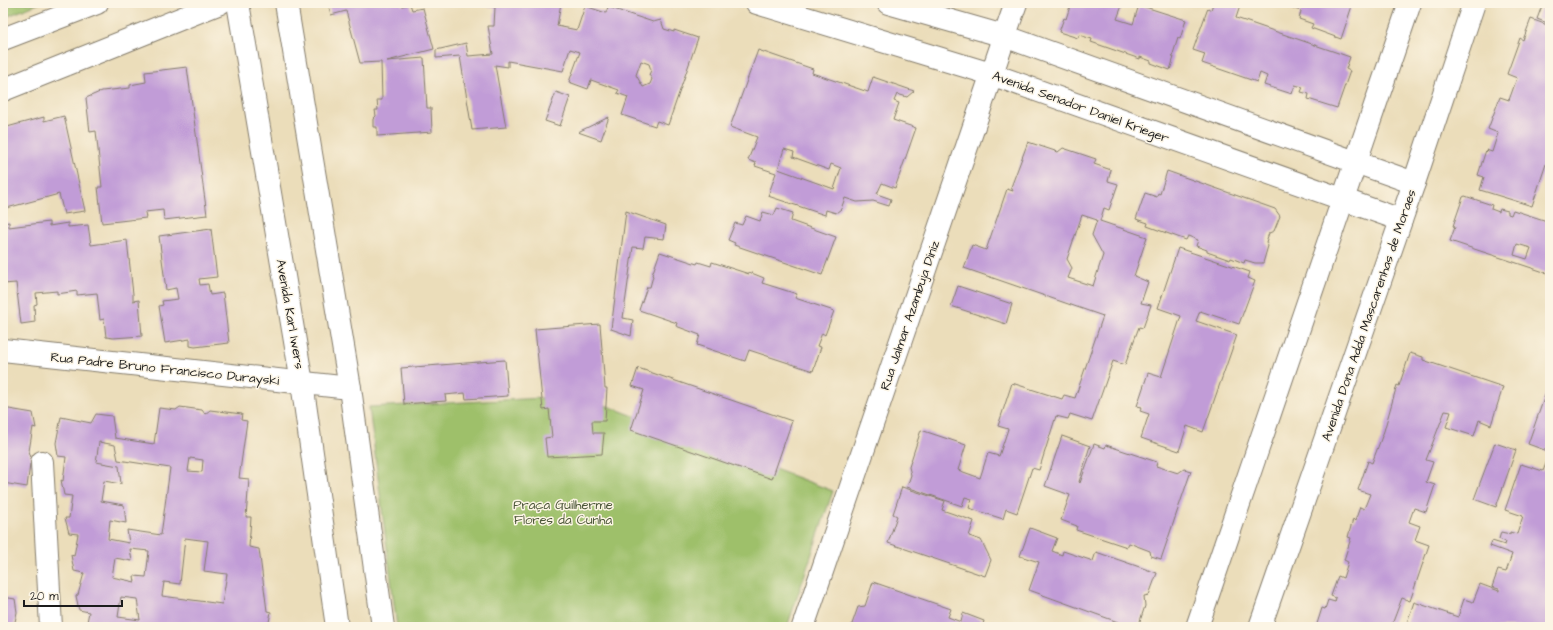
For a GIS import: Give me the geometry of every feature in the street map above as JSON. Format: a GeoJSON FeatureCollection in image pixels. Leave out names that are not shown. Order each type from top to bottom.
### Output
{"type":"FeatureCollection","features":[{"type":"Feature","properties":{"kind":"street"},"geometry":{"type":"LineString","coordinates":[[3,39],[97,3]]}},
{"type":"Feature","properties":{"kind":"street"},"geometry":{"type":"LineString","coordinates":[[3,90],[220,3]]}},
{"type":"Feature","properties":{"kind":"street","name":"Avenida Karl Iwers"},"geometry":{"type":"LineString","coordinates":[[238,3],[302,383],[337,627]]}},
{"type":"Feature","properties":{"kind":"street"},"geometry":{"type":"LineString","coordinates":[[286,3],[350,388],[383,627]]}},
{"type":"Feature","properties":{"kind":"street","name":"Avenida Senador Daniel Krieger"},"geometry":{"type":"LineString","coordinates":[[757,3],[991,74],[1401,220]]}},
{"type":"Feature","properties":{"kind":"street"},"geometry":{"type":"LineString","coordinates":[[888,3],[1004,36],[1414,183]]}},
{"type":"Feature","properties":{"kind":"street","name":"Rua Jalmar Azambuja Diniz"},"geometry":{"type":"LineString","coordinates":[[803,627],[1016,3]]}},
{"type":"Feature","properties":{"kind":"street"},"geometry":{"type":"LineString","coordinates":[[1198,627],[1410,3]]}},
{"type":"Feature","properties":{"kind":"street","name":"Avenida Dona Adda Mascarenhas de Moraes"},"geometry":{"type":"LineString","coordinates":[[1260,627],[1414,183],[1474,3]]}},
{"type":"Feature","properties":{"kind":"street","name":"Rua Padre Bruno Francisco Durayski"},"geometry":{"type":"LineString","coordinates":[[3,350],[350,388]]}},
{"type":"Feature","properties":{"kind":"street"},"geometry":{"type":"LineString","coordinates":[[42,462],[51,627]]}},
{"type":"Feature","properties":{"kind":"green space"},"geometry":{"type":"Polygon","coordinates":[[[3,3],[40,3],[3,18],[3,3]]]}},
{"type":"Feature","properties":{"kind":"green space","name":"Praça Guilherme Flores da Cunha"},"geometry":{"type":"Polygon","coordinates":[[[581,396],[833,491],[787,627],[397,627],[369,407],[581,396]]]}},
{"type":"Feature","properties":{"kind":"building"},"geometry":{"type":"Polygon","coordinates":[[[328,3],[401,3],[402,6],[410,4],[412,10],[423,8],[434,49],[387,61],[424,58],[427,108],[431,108],[432,132],[377,136],[377,127],[373,127],[373,119],[376,116],[375,110],[378,110],[377,100],[382,100],[381,62],[360,63],[346,11],[331,15],[328,3]]]}},
{"type":"Feature","properties":{"kind":"building"},"geometry":{"type":"Polygon","coordinates":[[[484,3],[561,3],[557,26],[577,30],[585,6],[606,13],[608,7],[653,22],[661,20],[664,29],[674,32],[674,30],[698,38],[668,125],[657,121],[655,126],[622,115],[628,97],[617,93],[619,90],[591,80],[588,89],[569,82],[580,52],[570,49],[563,71],[508,61],[508,67],[495,65],[506,127],[472,130],[460,56],[436,58],[436,50],[466,43],[468,56],[493,54],[488,26],[494,26],[495,7],[485,6],[484,3]],[[641,61],[636,75],[643,87],[650,84],[652,79],[649,75],[651,70],[649,64],[641,61]]]}},
{"type":"Feature","properties":{"kind":"building"},"geometry":{"type":"Polygon","coordinates":[[[1071,3],[1123,3],[1117,19],[1133,24],[1139,5],[1186,20],[1180,39],[1178,38],[1172,57],[1174,57],[1170,70],[1140,57],[1140,59],[1091,42],[1092,39],[1079,35],[1078,38],[1059,32],[1064,18],[1066,19],[1071,3]]]}},
{"type":"Feature","properties":{"kind":"building"},"geometry":{"type":"Polygon","coordinates":[[[1213,3],[1241,3],[1236,18],[1350,57],[1346,69],[1350,71],[1337,108],[1308,99],[1309,94],[1301,92],[1303,87],[1295,85],[1292,94],[1264,85],[1267,76],[1260,73],[1257,82],[1202,63],[1205,54],[1193,50],[1208,8],[1211,10],[1213,3]]]}},
{"type":"Feature","properties":{"kind":"building"},"geometry":{"type":"Polygon","coordinates":[[[1278,3],[1348,3],[1347,4],[1352,6],[1341,39],[1311,28],[1313,24],[1299,19],[1301,11],[1278,3]]]}},
{"type":"Feature","properties":{"kind":"building"},"geometry":{"type":"Polygon","coordinates":[[[1543,3],[1550,3],[1550,24],[1537,19],[1543,3]]]}},
{"type":"Feature","properties":{"kind":"building"},"geometry":{"type":"Polygon","coordinates":[[[1531,19],[1550,26],[1550,152],[1532,206],[1480,190],[1484,177],[1478,175],[1486,150],[1492,152],[1498,133],[1488,129],[1500,97],[1509,100],[1517,78],[1507,74],[1520,38],[1523,40],[1531,19]]]}},
{"type":"Feature","properties":{"kind":"building"},"geometry":{"type":"Polygon","coordinates":[[[758,50],[813,69],[812,73],[868,92],[873,77],[914,91],[907,97],[897,94],[894,101],[899,103],[893,120],[916,128],[895,188],[882,183],[877,194],[891,199],[889,206],[873,201],[857,202],[845,198],[841,209],[836,213],[826,210],[825,215],[768,196],[776,173],[755,166],[756,163],[748,160],[757,137],[730,127],[758,50]],[[784,149],[778,169],[834,189],[841,168],[831,164],[829,170],[793,157],[794,152],[784,149]]]}},
{"type":"Feature","properties":{"kind":"building"},"geometry":{"type":"Polygon","coordinates":[[[187,67],[207,215],[164,220],[163,210],[145,212],[146,218],[102,223],[98,187],[102,187],[96,131],[90,132],[86,98],[102,91],[130,88],[130,85],[146,82],[145,72],[187,67]]]}},
{"type":"Feature","properties":{"kind":"building"},"geometry":{"type":"Polygon","coordinates":[[[556,92],[570,97],[560,126],[545,121],[556,92]]]}},
{"type":"Feature","properties":{"kind":"building"},"geometry":{"type":"Polygon","coordinates":[[[64,116],[85,211],[64,214],[59,194],[3,209],[3,130],[7,129],[7,127],[44,117],[44,121],[64,116]]]}},
{"type":"Feature","properties":{"kind":"building"},"geometry":{"type":"Polygon","coordinates":[[[609,117],[601,140],[578,132],[609,117]]]}},
{"type":"Feature","properties":{"kind":"building"},"geometry":{"type":"Polygon","coordinates":[[[1028,142],[1058,152],[1063,148],[1096,159],[1094,164],[1111,170],[1108,181],[1118,184],[1109,210],[1104,208],[1100,221],[1147,237],[1134,276],[1148,282],[1141,303],[1151,305],[1143,328],[1139,327],[1125,365],[1113,361],[1092,421],[1070,414],[1068,419],[1056,416],[1039,470],[1032,468],[1017,513],[1006,509],[1003,519],[969,508],[972,499],[965,497],[962,506],[907,487],[911,475],[909,467],[921,430],[966,445],[958,470],[980,478],[988,453],[999,456],[1008,429],[998,426],[1012,383],[1062,399],[1064,395],[1075,398],[1103,316],[964,268],[972,245],[986,250],[1007,189],[1013,191],[1011,187],[1028,142]],[[1082,215],[1067,259],[1072,268],[1068,278],[1093,286],[1103,255],[1092,235],[1097,220],[1082,215]]]}},
{"type":"Feature","properties":{"kind":"building"},"geometry":{"type":"Polygon","coordinates":[[[1167,171],[1275,209],[1280,216],[1274,231],[1269,233],[1266,242],[1268,246],[1263,263],[1255,263],[1245,260],[1244,263],[1231,258],[1230,260],[1207,252],[1207,250],[1196,246],[1198,240],[1188,236],[1186,240],[1147,226],[1148,223],[1136,219],[1145,193],[1157,197],[1158,193],[1160,194],[1167,171]]]}},
{"type":"Feature","properties":{"kind":"building"},"geometry":{"type":"Polygon","coordinates":[[[1465,196],[1492,205],[1491,209],[1499,212],[1500,209],[1508,211],[1508,214],[1511,215],[1513,210],[1550,222],[1550,274],[1450,241],[1455,227],[1453,226],[1463,197],[1465,196]],[[1517,244],[1514,255],[1527,259],[1531,248],[1517,244]]]}},
{"type":"Feature","properties":{"kind":"building"},"geometry":{"type":"Polygon","coordinates":[[[777,208],[793,213],[791,221],[836,237],[822,275],[734,245],[735,243],[728,240],[735,223],[742,225],[746,216],[760,221],[763,212],[774,215],[777,208]]]}},
{"type":"Feature","properties":{"kind":"building"},"geometry":{"type":"Polygon","coordinates":[[[626,211],[666,225],[664,239],[645,237],[643,248],[633,247],[623,318],[633,320],[631,336],[611,329],[626,211]]]}},
{"type":"Feature","properties":{"kind":"building"},"geometry":{"type":"Polygon","coordinates":[[[9,222],[9,227],[49,222],[49,226],[68,223],[68,227],[88,225],[91,245],[127,240],[133,301],[139,300],[142,336],[106,337],[104,319],[100,320],[97,293],[77,295],[77,291],[57,294],[57,291],[36,293],[37,304],[34,305],[35,322],[21,324],[16,283],[3,284],[3,223],[9,222]]]}},
{"type":"Feature","properties":{"kind":"building"},"geometry":{"type":"Polygon","coordinates":[[[211,229],[217,277],[199,279],[200,285],[208,284],[210,295],[223,293],[229,343],[195,347],[190,346],[190,339],[165,343],[159,306],[163,305],[162,301],[178,299],[176,288],[166,290],[159,236],[211,229]]]}},
{"type":"Feature","properties":{"kind":"building"},"geometry":{"type":"Polygon","coordinates":[[[1178,248],[1250,272],[1248,278],[1255,281],[1239,324],[1200,311],[1196,321],[1237,335],[1203,432],[1187,426],[1179,451],[1141,438],[1149,414],[1140,411],[1142,407],[1137,406],[1148,373],[1161,377],[1181,316],[1158,308],[1178,248]]]}},
{"type":"Feature","properties":{"kind":"building"},"geometry":{"type":"Polygon","coordinates":[[[660,252],[697,264],[698,262],[711,266],[712,262],[749,274],[749,272],[764,278],[762,283],[797,294],[795,298],[834,311],[825,335],[822,333],[817,346],[821,347],[813,371],[749,350],[745,361],[697,345],[700,335],[676,326],[677,323],[639,310],[647,287],[650,287],[652,275],[660,252]]]}},
{"type":"Feature","properties":{"kind":"building"},"geometry":{"type":"Polygon","coordinates":[[[958,286],[1012,304],[1006,324],[951,306],[958,286]]]}},
{"type":"Feature","properties":{"kind":"building"},"geometry":{"type":"Polygon","coordinates":[[[600,324],[605,388],[607,388],[605,421],[592,421],[593,433],[604,433],[602,454],[547,457],[545,438],[552,437],[549,409],[543,410],[535,329],[600,324]]]}},
{"type":"Feature","properties":{"kind":"building"},"geometry":{"type":"Polygon","coordinates":[[[1410,353],[1423,357],[1423,360],[1503,387],[1491,425],[1479,420],[1474,436],[1446,427],[1451,412],[1445,411],[1426,460],[1433,462],[1426,482],[1435,485],[1426,512],[1414,508],[1409,522],[1420,526],[1415,540],[1429,545],[1410,601],[1402,598],[1391,627],[1316,627],[1322,608],[1325,609],[1328,600],[1335,602],[1336,598],[1331,596],[1338,576],[1343,578],[1348,562],[1344,560],[1351,538],[1348,537],[1353,519],[1355,521],[1360,507],[1364,509],[1370,494],[1358,490],[1368,461],[1372,463],[1384,431],[1397,385],[1399,386],[1410,353]]]}},
{"type":"Feature","properties":{"kind":"building"},"geometry":{"type":"Polygon","coordinates":[[[505,360],[508,396],[466,399],[465,393],[445,395],[446,401],[404,404],[401,368],[505,360]]]}},
{"type":"Feature","properties":{"kind":"building"},"geometry":{"type":"Polygon","coordinates":[[[638,368],[792,421],[772,479],[631,430],[644,390],[632,386],[638,368]]]}},
{"type":"Feature","properties":{"kind":"building"},"geometry":{"type":"Polygon","coordinates":[[[1550,381],[1550,452],[1528,444],[1550,381]]]}},
{"type":"Feature","properties":{"kind":"building"},"geometry":{"type":"Polygon","coordinates":[[[180,407],[202,410],[205,414],[210,410],[242,414],[241,420],[247,421],[239,478],[249,479],[246,517],[251,517],[249,547],[259,549],[267,611],[271,612],[268,627],[86,627],[89,612],[79,610],[76,596],[78,595],[84,573],[74,571],[71,555],[74,556],[78,534],[69,533],[65,518],[69,518],[72,496],[64,495],[61,480],[63,481],[66,457],[58,456],[56,443],[61,417],[91,423],[96,414],[112,416],[115,438],[154,444],[159,408],[176,410],[180,407]],[[99,442],[96,462],[119,466],[121,484],[104,481],[101,501],[124,505],[126,523],[110,520],[108,539],[129,543],[127,530],[161,535],[170,468],[118,460],[115,445],[99,442]],[[190,458],[188,471],[202,472],[203,460],[190,458]],[[185,538],[180,584],[164,582],[162,596],[222,604],[227,574],[204,571],[208,541],[185,538]],[[130,549],[132,561],[115,558],[112,577],[135,582],[134,576],[146,577],[149,551],[130,549]],[[121,597],[118,617],[140,620],[137,599],[121,597]]]}},
{"type":"Feature","properties":{"kind":"building"},"geometry":{"type":"Polygon","coordinates":[[[3,408],[33,413],[36,428],[33,427],[29,451],[33,464],[30,464],[27,487],[3,483],[3,408]]]}},
{"type":"Feature","properties":{"kind":"building"},"geometry":{"type":"Polygon","coordinates":[[[1062,436],[1090,446],[1079,482],[1080,483],[1094,444],[1105,448],[1106,445],[1157,462],[1156,466],[1178,473],[1184,469],[1191,471],[1161,559],[1151,556],[1150,551],[1129,543],[1127,547],[1076,530],[1077,526],[1061,520],[1070,495],[1045,486],[1062,436]]]}},
{"type":"Feature","properties":{"kind":"building"},"geometry":{"type":"Polygon","coordinates":[[[1495,443],[1516,450],[1496,507],[1474,499],[1495,443]]]}},
{"type":"Feature","properties":{"kind":"building"},"geometry":{"type":"Polygon","coordinates":[[[1547,461],[1550,462],[1550,627],[1418,627],[1407,623],[1414,602],[1458,617],[1464,599],[1473,602],[1480,584],[1499,591],[1499,589],[1492,587],[1498,570],[1506,572],[1512,554],[1490,546],[1492,541],[1505,545],[1506,542],[1499,539],[1501,532],[1517,534],[1523,516],[1505,510],[1521,464],[1543,471],[1547,461]]]}},
{"type":"Feature","properties":{"kind":"building"},"geometry":{"type":"Polygon","coordinates":[[[902,487],[945,501],[942,510],[974,521],[969,536],[981,540],[991,560],[985,576],[888,543],[897,516],[893,514],[902,487]]]}},
{"type":"Feature","properties":{"kind":"building"},"geometry":{"type":"Polygon","coordinates":[[[1030,528],[1057,538],[1052,551],[1062,555],[1063,551],[1093,561],[1096,552],[1157,573],[1149,595],[1144,596],[1145,606],[1139,624],[1129,626],[1029,590],[1039,562],[1020,556],[1030,528]]]}},
{"type":"Feature","properties":{"kind":"building"},"geometry":{"type":"Polygon","coordinates":[[[873,582],[951,609],[948,617],[961,622],[963,613],[984,621],[982,627],[851,627],[858,607],[865,606],[873,582]]]}},
{"type":"Feature","properties":{"kind":"building"},"geometry":{"type":"Polygon","coordinates":[[[3,597],[15,599],[17,612],[14,627],[3,627],[3,597]]]}}]}
